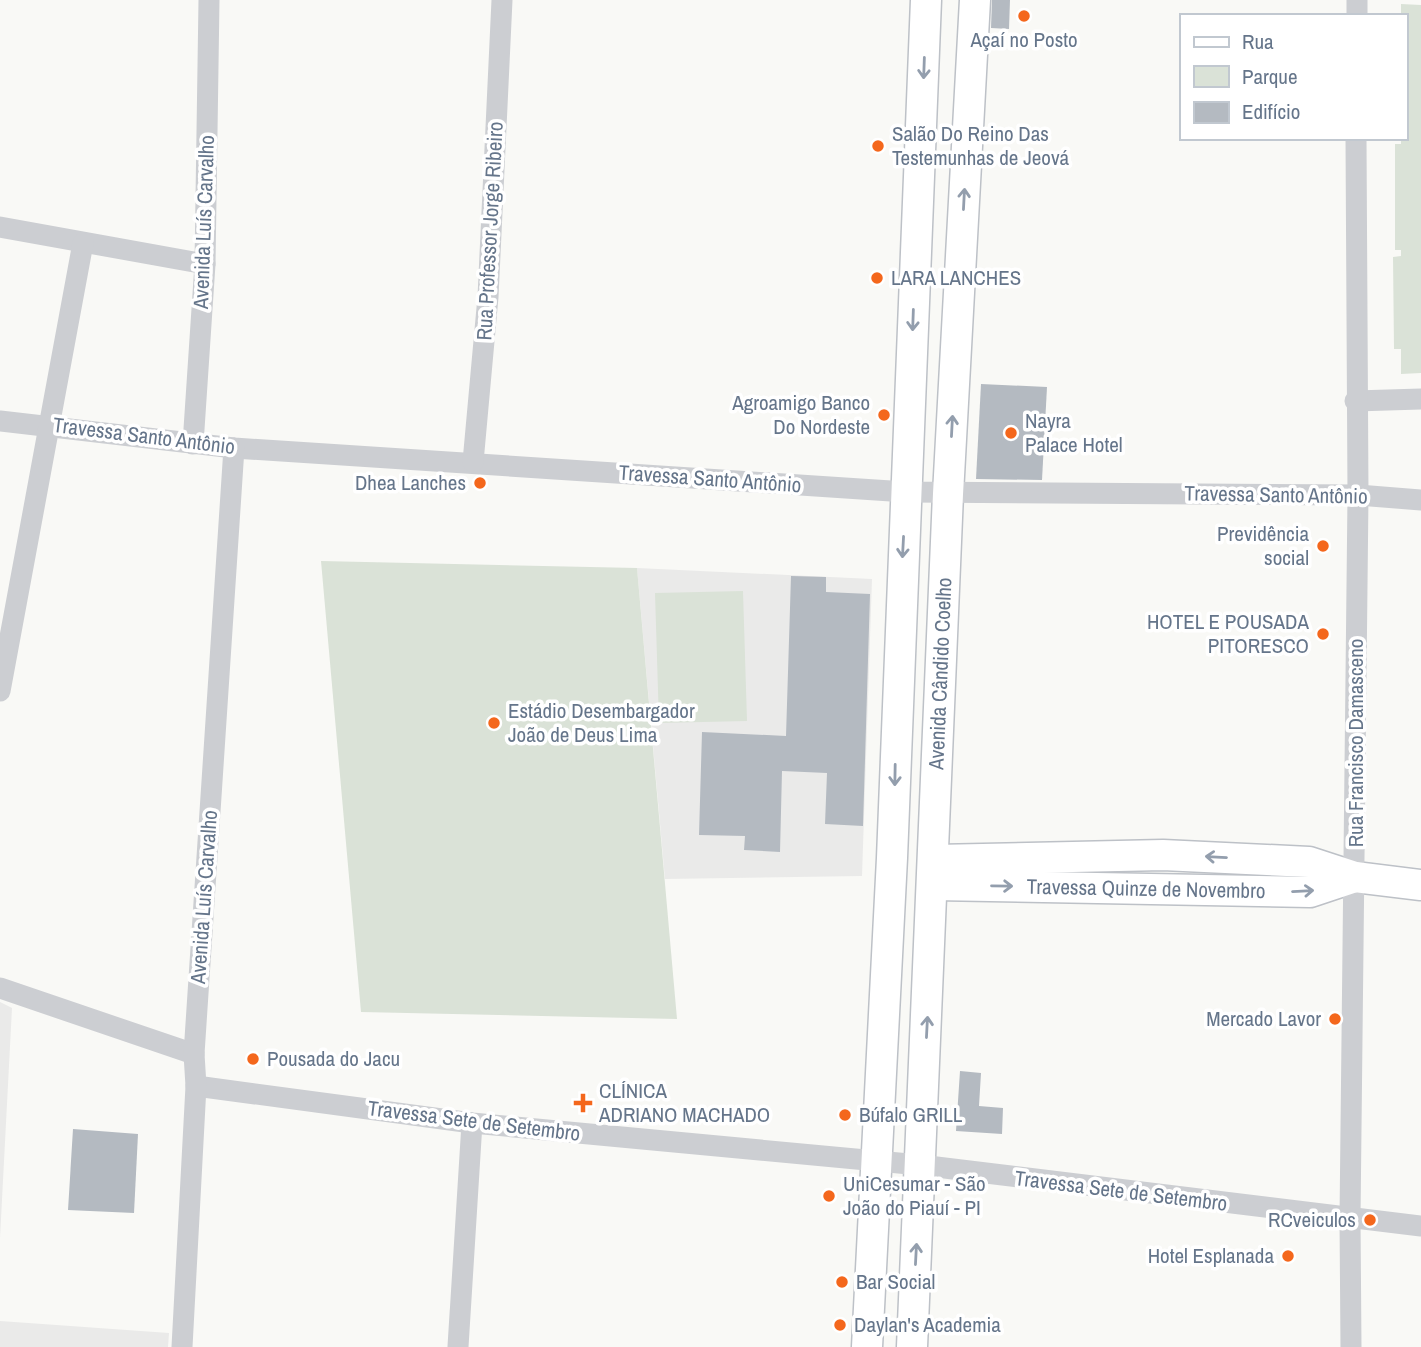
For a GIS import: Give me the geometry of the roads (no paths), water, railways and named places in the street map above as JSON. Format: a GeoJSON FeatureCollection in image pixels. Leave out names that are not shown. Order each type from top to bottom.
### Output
{"type":"FeatureCollection","features":[{"type":"Feature","properties":{"kind":"main road","name":"Avenida Cândido Coelho"},"geometry":{"type":"LineString","coordinates":[[867,1347],[892,858],[926,0]]}},
{"type":"Feature","properties":{"kind":"main road","name":"Avenida Cândido Coelho"},"geometry":{"type":"LineString","coordinates":[[912,1347],[948,494],[975,0]]}},
{"type":"Feature","properties":{"kind":"main road","name":"Travessa Quinze de Novembro"},"geometry":{"type":"LineString","coordinates":[[934,872],[1163,855],[1309,862],[1355,877],[1421,885]]}},
{"type":"Feature","properties":{"kind":"main road"},"geometry":{"type":"LineString","coordinates":[[1160,887],[1163,855]]}},
{"type":"Feature","properties":{"kind":"main road","name":"Travessa Quinze de Novembro"},"geometry":{"type":"LineString","coordinates":[[934,872],[1160,887],[1310,892],[1355,877]]}},
{"type":"Feature","properties":{"kind":"street","name":"Avenida Luís Carvalho"},"geometry":{"type":"LineString","coordinates":[[193,444],[205,264],[209,0]]}},
{"type":"Feature","properties":{"kind":"street","name":"Rua Professor Jorge Ribeiro"},"geometry":{"type":"LineString","coordinates":[[473,463],[488,297],[502,0]]}},
{"type":"Feature","properties":{"kind":"street","name":"Rua Francisco Damasceno"},"geometry":{"type":"LineString","coordinates":[[1351,1347],[1358,495],[1355,401],[1356,140]]}},
{"type":"Feature","properties":{"kind":"street"},"geometry":{"type":"LineString","coordinates":[[0,227],[205,264]]}},
{"type":"Feature","properties":{"kind":"street"},"geometry":{"type":"LineString","coordinates":[[0,691],[47,424],[83,243]]}},
{"type":"Feature","properties":{"kind":"street"},"geometry":{"type":"LineString","coordinates":[[1355,401],[1421,399]]}},
{"type":"Feature","properties":{"kind":"street","name":"Travessa Santo Antônio"},"geometry":{"type":"LineString","coordinates":[[0,421],[47,424],[234,448],[906,492],[1358,495],[1421,500]]}},
{"type":"Feature","properties":{"kind":"street","name":"Avenida Luís Carvalho"},"geometry":{"type":"LineString","coordinates":[[182,1347],[196,1086],[194,1054],[234,448]]}},
{"type":"Feature","properties":{"kind":"street"},"geometry":{"type":"LineString","coordinates":[[0,988],[194,1054]]}},
{"type":"Feature","properties":{"kind":"street","name":"Travessa Sete de Setembro"},"geometry":{"type":"LineString","coordinates":[[196,1086],[472,1123],[875,1161],[1421,1226]]}},
{"type":"Feature","properties":{"kind":"street"},"geometry":{"type":"LineString","coordinates":[[458,1347],[472,1123]]}},
{"type":"Feature","properties":{"kind":"place","name":"Açaí no Posto"},"geometry":{"type":"Point","coordinates":[1024,16]}},
{"type":"Feature","properties":{"kind":"place","name":"Salão Do Reino Das Testemunhas de Jeová"},"geometry":{"type":"Point","coordinates":[878,146]}},
{"type":"Feature","properties":{"kind":"place","name":"LARA LANCHES"},"geometry":{"type":"Point","coordinates":[877,278]}},
{"type":"Feature","properties":{"kind":"place","name":"Agroamigo Banco Do Nordeste"},"geometry":{"type":"Point","coordinates":[884,415]}},
{"type":"Feature","properties":{"kind":"place","name":"Nayra Palace Hotel"},"geometry":{"type":"Point","coordinates":[1011,433]}},
{"type":"Feature","properties":{"kind":"place","name":"Dhea Lanches"},"geometry":{"type":"Point","coordinates":[480,483]}},
{"type":"Feature","properties":{"kind":"place","name":"Previdência social"},"geometry":{"type":"Point","coordinates":[1323,546]}},
{"type":"Feature","properties":{"kind":"place","name":"HOTEL E POUSADA PITORESCO"},"geometry":{"type":"Point","coordinates":[1323,634]}},
{"type":"Feature","properties":{"kind":"place","name":"Estádio Desembargador João de Deus Lima"},"geometry":{"type":"Point","coordinates":[494,723]}},
{"type":"Feature","properties":{"kind":"place","name":"Mercado Lavor"},"geometry":{"type":"Point","coordinates":[1335,1019]}},
{"type":"Feature","properties":{"kind":"place","name":"Pousada do Jacu"},"geometry":{"type":"Point","coordinates":[253,1059]}},
{"type":"Feature","properties":{"kind":"place","name":"CLÍNICA ADRIANO MACHADO"},"geometry":{"type":"Point","coordinates":[583,1103]}},
{"type":"Feature","properties":{"kind":"place","name":"Búfalo GRILL"},"geometry":{"type":"Point","coordinates":[845,1115]}},
{"type":"Feature","properties":{"kind":"place","name":"UniCesumar - São João do Piauí - PI"},"geometry":{"type":"Point","coordinates":[829,1196]}},
{"type":"Feature","properties":{"kind":"place","name":"RCveiculos"},"geometry":{"type":"Point","coordinates":[1370,1220]}},
{"type":"Feature","properties":{"kind":"place","name":"Hotel Esplanada"},"geometry":{"type":"Point","coordinates":[1288,1256]}},
{"type":"Feature","properties":{"kind":"place","name":"Bar Social"},"geometry":{"type":"Point","coordinates":[842,1282]}},
{"type":"Feature","properties":{"kind":"place","name":"Daylan's Academia"},"geometry":{"type":"Point","coordinates":[840,1325]}}]}
